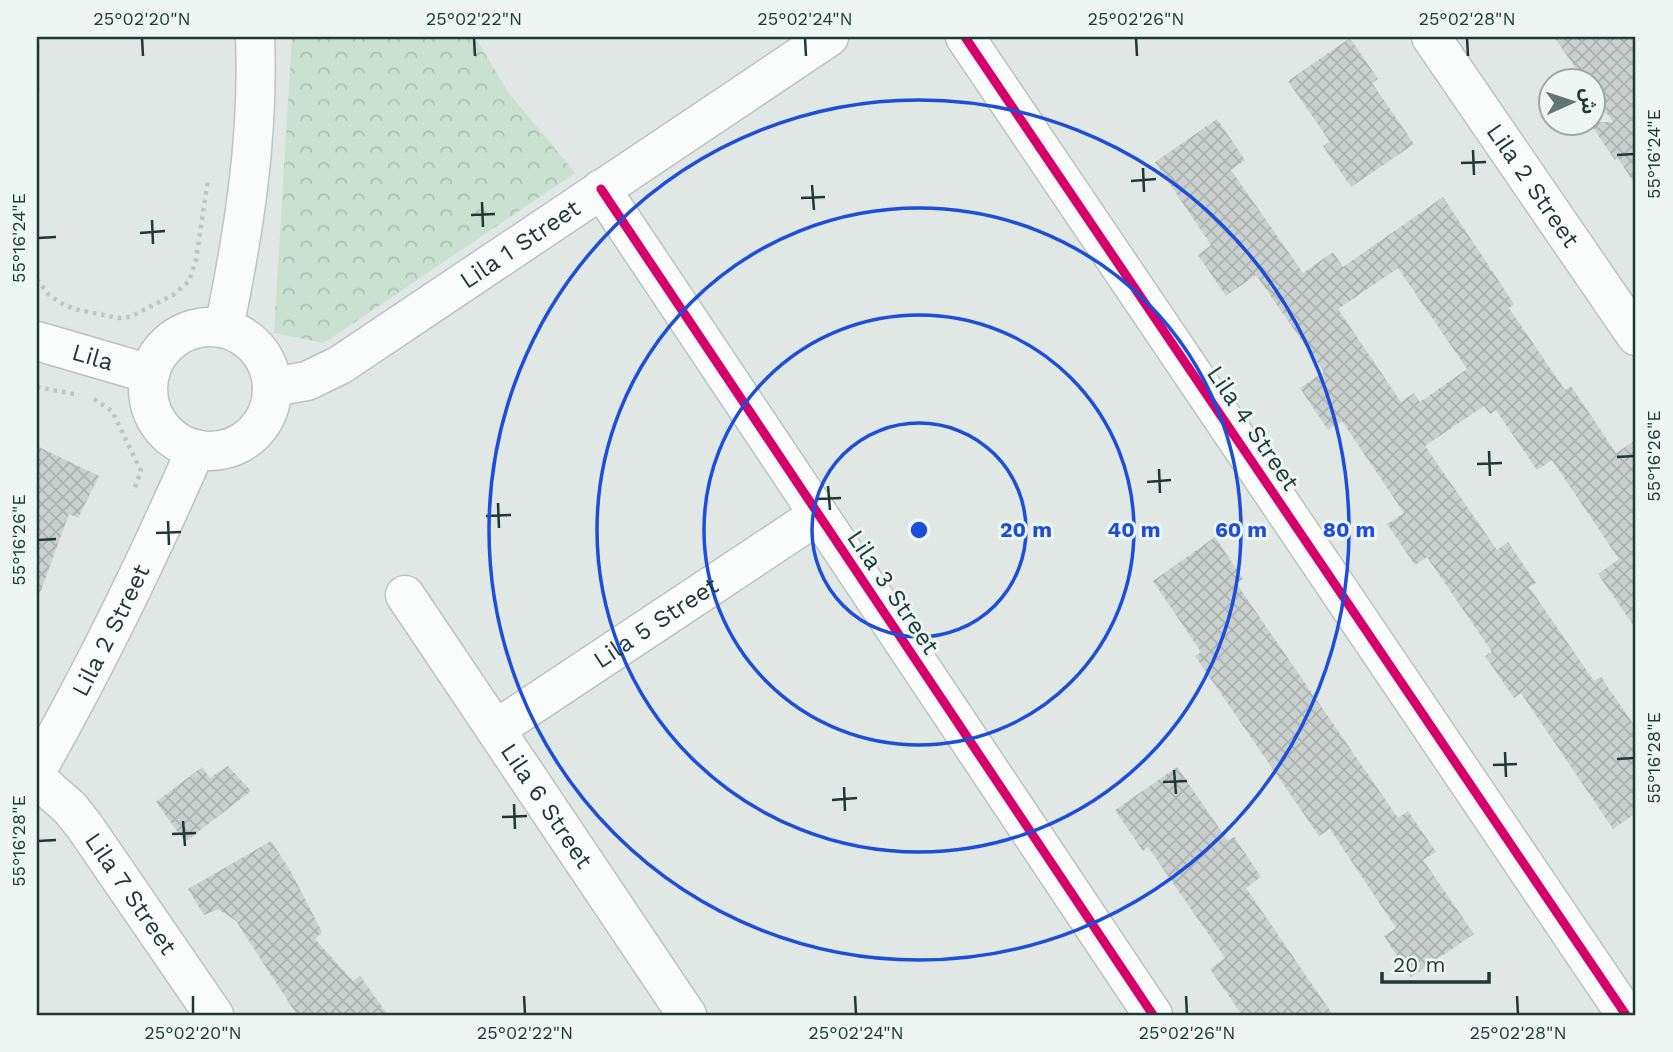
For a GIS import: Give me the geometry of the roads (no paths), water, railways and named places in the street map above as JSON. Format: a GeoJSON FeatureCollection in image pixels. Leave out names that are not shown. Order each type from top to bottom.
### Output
{"type":"FeatureCollection","features":[{"type":"Feature","properties":{"kind":"street"},"geometry":{"type":"LineString","coordinates":[[224,328],[243,234],[250,182],[255,114],[255,37]]}},
{"type":"Feature","properties":{"kind":"street","name":"Lila 1 Street"},"geometry":{"type":"LineString","coordinates":[[272,387],[324,375],[829,37]]}},
{"type":"Feature","properties":{"kind":"street","name":"Lila 4 Street"},"geometry":{"type":"LineString","coordinates":[[965,37],[1626,1015]]}},
{"type":"Feature","properties":{"kind":"street","name":"Lila 2 Street"},"geometry":{"type":"LineString","coordinates":[[1431,37],[1636,335]]}},
{"type":"Feature","properties":{"kind":"street","name":"Lila 3 Street"},"geometry":{"type":"LineString","coordinates":[[601,189],[1153,1015]]}},
{"type":"Feature","properties":{"kind":"street"},"geometry":{"type":"LineString","coordinates":[[205,327],[224,328],[243,336],[258,349],[268,367],[272,387],[269,409],[257,429],[239,444],[218,451],[196,449],[177,442],[162,429],[152,413],[148,393],[150,374],[157,356],[170,341],[186,331],[205,327]]}},
{"type":"Feature","properties":{"kind":"street","name":"Lila"},"geometry":{"type":"LineString","coordinates":[[37,341],[150,374]]}},
{"type":"Feature","properties":{"kind":"street","name":"Lila 2 Street"},"geometry":{"type":"LineString","coordinates":[[37,770],[86,683],[196,449]]}},
{"type":"Feature","properties":{"kind":"street","name":"Lila 5 Street"},"geometry":{"type":"LineString","coordinates":[[496,729],[818,514]]}},
{"type":"Feature","properties":{"kind":"street","name":"Lila 6 Street"},"geometry":{"type":"LineString","coordinates":[[405,595],[687,1015]]}},
{"type":"Feature","properties":{"kind":"street","name":"Lila 7 Street"},"geometry":{"type":"LineString","coordinates":[[37,779],[70,808],[85,827],[214,1015]]}}]}
